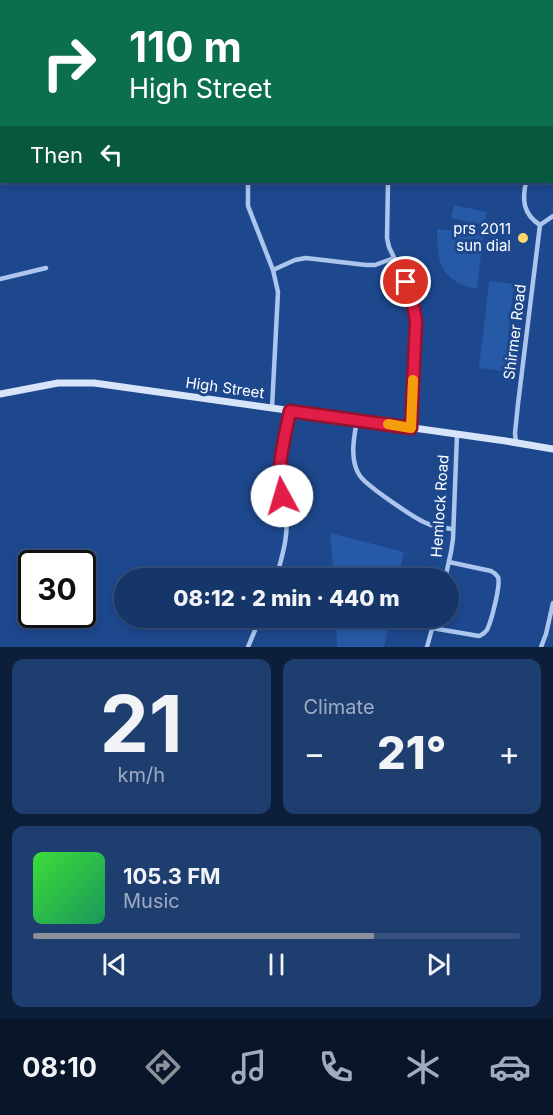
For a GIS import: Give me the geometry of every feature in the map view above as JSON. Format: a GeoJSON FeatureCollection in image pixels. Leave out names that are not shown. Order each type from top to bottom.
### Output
{"type":"FeatureCollection","features":[{"type":"Feature","properties":{"kind":"main road","name":"High Street"},"geometry":{"type":"LineString","coordinates":[[0,394],[58,383],[86,382],[553,449]]}},
{"type":"Feature","properties":{"kind":"street"},"geometry":{"type":"LineString","coordinates":[[248,183],[248,206],[273,270],[278,292],[272,408]]}},
{"type":"Feature","properties":{"kind":"street"},"geometry":{"type":"LineString","coordinates":[[388,183],[387,238],[411,293],[416,314],[411,428]]}},
{"type":"Feature","properties":{"kind":"street"},"geometry":{"type":"LineString","coordinates":[[526,183],[525,205],[530,218],[540,225],[553,216]]}},
{"type":"Feature","properties":{"kind":"street","name":"Shirmer Road"},"geometry":{"type":"LineString","coordinates":[[516,443],[518,404],[540,225]]}},
{"type":"Feature","properties":{"kind":"street"},"geometry":{"type":"LineString","coordinates":[[273,270],[295,260],[306,258],[366,266],[394,258]]}},
{"type":"Feature","properties":{"kind":"street"},"geometry":{"type":"LineString","coordinates":[[0,279],[45,268]]}},
{"type":"Feature","properties":{"kind":"street"},"geometry":{"type":"LineString","coordinates":[[279,568],[286,530],[286,516],[280,486],[280,456],[290,411]]}},
{"type":"Feature","properties":{"kind":"street"},"geometry":{"type":"LineString","coordinates":[[357,420],[354,457],[360,476],[425,523],[453,529]]}},
{"type":"Feature","properties":{"kind":"street","name":"Hemlock Road"},"geometry":{"type":"LineString","coordinates":[[448,568],[453,529],[457,435]]}},
{"type":"Feature","properties":{"kind":"street"},"geometry":{"type":"LineString","coordinates":[[427,647],[432,628],[479,636],[486,630],[490,621],[499,586],[497,575],[488,570],[449,562]]}},
{"type":"Feature","properties":{"kind":"street"},"geometry":{"type":"LineString","coordinates":[[542,647],[553,603]]}},
{"type":"Feature","properties":{"kind":"street"},"geometry":{"type":"LineString","coordinates":[[248,647],[256,628]]}},
{"type":"Feature","properties":{"kind":"shaded area"},"geometry":{"type":"Polygon","coordinates":[[[454,205],[486,212],[484,225],[451,218],[454,205]]]}},
{"type":"Feature","properties":{"kind":"shaded area"},"geometry":{"type":"Polygon","coordinates":[[[437,229],[478,233],[483,238],[477,289],[455,281],[443,268],[438,251],[437,229]]]}},
{"type":"Feature","properties":{"kind":"shaded area"},"geometry":{"type":"Polygon","coordinates":[[[489,281],[514,284],[504,371],[479,368],[489,281]]]}},
{"type":"Feature","properties":{"kind":"shaded area"},"geometry":{"type":"Polygon","coordinates":[[[330,533],[404,552],[400,568],[333,568],[330,533]]]}},
{"type":"Feature","properties":{"kind":"shaded area"},"geometry":{"type":"Polygon","coordinates":[[[336,628],[388,628],[384,647],[337,647],[336,628]]]}},
{"type":"Feature","properties":{"kind":"slow traffic"},"geometry":{"type":"LineString","coordinates":[[388,424],[411,428],[413,380]]}},
{"type":"Feature","properties":{"kind":"place","name":"prs 2011 sun dial"},"geometry":{"type":"Point","coordinates":[523,238]}},
{"type":"Feature","properties":{"kind":"route"},"geometry":{"type":"LineString","coordinates":[[282,496],[280,456],[290,411],[411,428],[416,321],[411,293],[406,282]]}}]}
